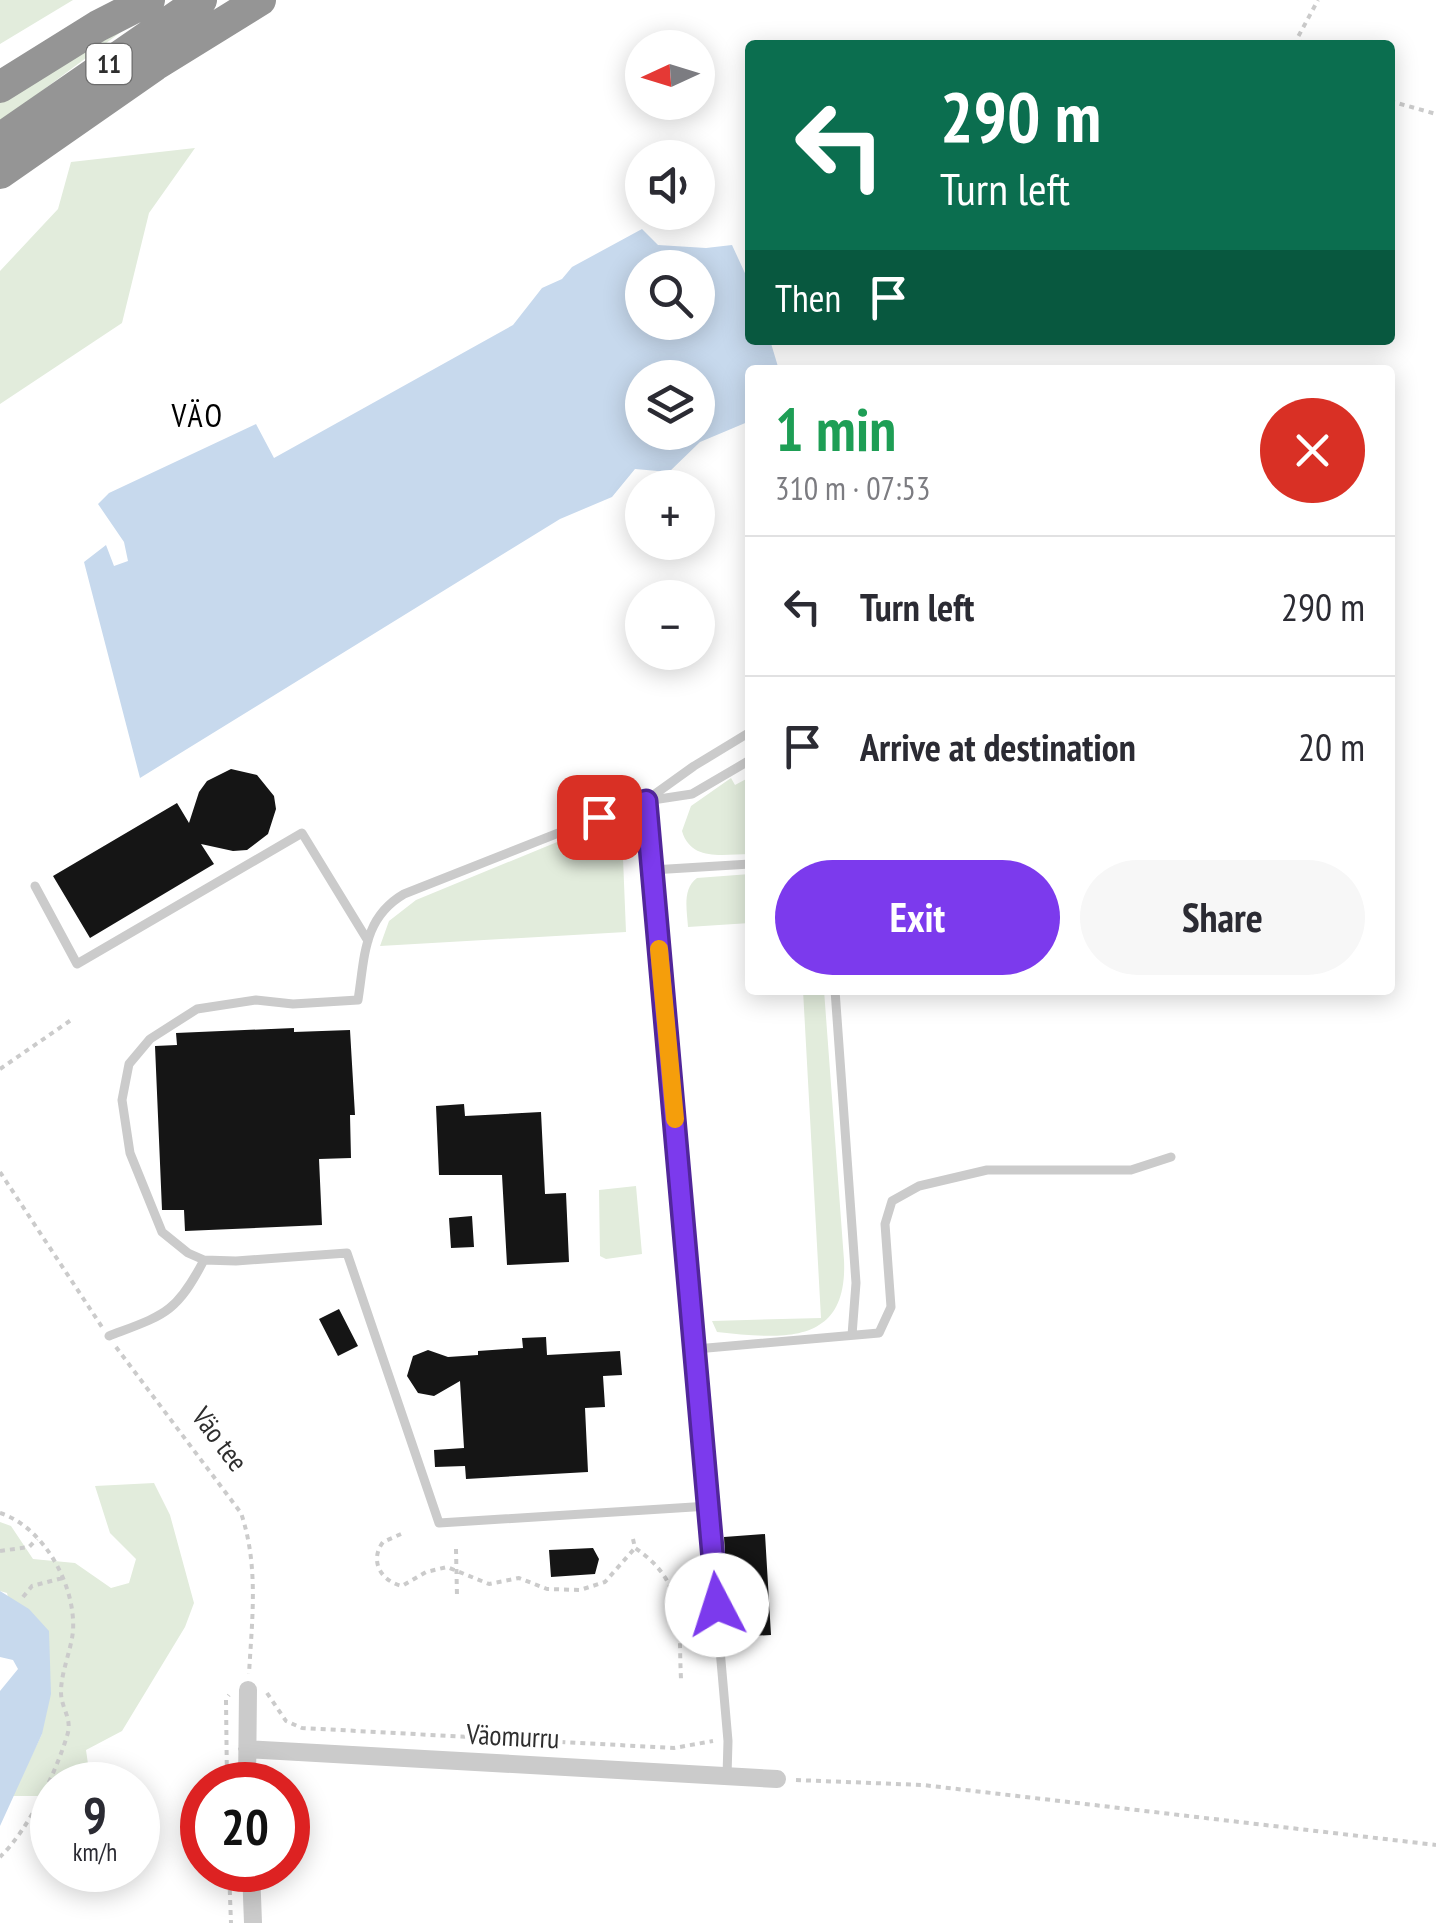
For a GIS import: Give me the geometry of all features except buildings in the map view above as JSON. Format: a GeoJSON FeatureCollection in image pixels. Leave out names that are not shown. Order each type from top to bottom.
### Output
{"type":"FeatureCollection","features":[{"type":"Feature","properties":{"kind":"highway"},"geometry":{"type":"LineString","coordinates":[[0,87],[98,26],[149,0]]}},
{"type":"Feature","properties":{"kind":"highway","name":"11"},"geometry":{"type":"LineString","coordinates":[[0,139],[202,0]]}},
{"type":"Feature","properties":{"kind":"highway","name":"11"},"geometry":{"type":"LineString","coordinates":[[0,173],[154,65],[260,0]]}},
{"type":"Feature","properties":{"kind":"street"},"geometry":{"type":"LineString","coordinates":[[247,1762],[248,1690]]}},
{"type":"Feature","properties":{"kind":"street","name":"Väomurru"},"geometry":{"type":"LineString","coordinates":[[247,1749],[776,1779]]}},
{"type":"Feature","properties":{"kind":"street"},"geometry":{"type":"LineString","coordinates":[[251,1892],[253,1923]]}},
{"type":"Feature","properties":{"kind":"lane"},"geometry":{"type":"LineString","coordinates":[[646,801],[745,735]]}},
{"type":"Feature","properties":{"kind":"lane"},"geometry":{"type":"LineString","coordinates":[[708,1506],[439,1523],[347,1253],[236,1262],[204,1260],[162,1232],[130,1153],[122,1100],[129,1064],[150,1039],[198,1009],[256,1000],[292,1004],[358,1000],[368,941],[374,920],[385,904],[646,801],[692,794],[745,763]]}},
{"type":"Feature","properties":{"kind":"lane"},"geometry":{"type":"LineString","coordinates":[[646,801],[696,1349],[728,1741],[727,1776]]}},
{"type":"Feature","properties":{"kind":"lane"},"geometry":{"type":"LineString","coordinates":[[35,886],[77,964],[302,833],[368,941]]}},
{"type":"Feature","properties":{"kind":"lane"},"geometry":{"type":"LineString","coordinates":[[652,870],[745,864]]}},
{"type":"Feature","properties":{"kind":"lane"},"geometry":{"type":"LineString","coordinates":[[836,995],[856,1283],[852,1336]]}},
{"type":"Feature","properties":{"kind":"lane"},"geometry":{"type":"LineString","coordinates":[[696,1349],[879,1333],[891,1306],[885,1224],[892,1200],[919,1186],[988,1170],[1130,1170],[1171,1157]]}},
{"type":"Feature","properties":{"kind":"lane"},"geometry":{"type":"LineString","coordinates":[[109,1336],[150,1320],[184,1300],[204,1260]]}},
{"type":"Feature","properties":{"kind":"path"},"geometry":{"type":"LineString","coordinates":[[1300,40],[1318,0]]}},
{"type":"Feature","properties":{"kind":"path"},"geometry":{"type":"LineString","coordinates":[[1395,102],[1436,114]]}},
{"type":"Feature","properties":{"kind":"path"},"geometry":{"type":"LineString","coordinates":[[0,1069],[74,1018]]}},
{"type":"Feature","properties":{"kind":"path","name":"Väo tee"},"geometry":{"type":"LineString","coordinates":[[0,1172],[109,1336],[241,1514],[252,1545],[254,1583],[248,1690]]}},
{"type":"Feature","properties":{"kind":"path"},"geometry":{"type":"LineString","coordinates":[[0,1513],[12,1517],[37,1539],[62,1571],[73,1627],[61,1694],[70,1719],[67,1738],[20,1838],[0,1858]]}},
{"type":"Feature","properties":{"kind":"path"},"geometry":{"type":"LineString","coordinates":[[402,1534],[378,1546],[378,1570],[386,1580],[402,1586],[437,1568],[489,1584],[520,1578],[547,1588],[580,1590],[605,1582],[635,1548]]}},
{"type":"Feature","properties":{"kind":"path"},"geometry":{"type":"LineString","coordinates":[[0,1551],[29,1546],[37,1539]]}},
{"type":"Feature","properties":{"kind":"path"},"geometry":{"type":"LineString","coordinates":[[633,1539],[635,1548],[659,1565],[676,1593],[681,1679]]}},
{"type":"Feature","properties":{"kind":"path"},"geometry":{"type":"LineString","coordinates":[[456,1549],[457,1596]]}},
{"type":"Feature","properties":{"kind":"path"},"geometry":{"type":"LineString","coordinates":[[23,1597],[32,1586],[63,1578]]}},
{"type":"Feature","properties":{"kind":"path"},"geometry":{"type":"LineString","coordinates":[[227,1762],[226,1699],[234,1691],[248,1690],[270,1694],[286,1721],[302,1728],[674,1748],[728,1741]]}},
{"type":"Feature","properties":{"kind":"path"},"geometry":{"type":"LineString","coordinates":[[776,1779],[923,1786],[1436,1845]]}},
{"type":"Feature","properties":{"kind":"path"},"geometry":{"type":"LineString","coordinates":[[229,1892],[231,1923]]}},
{"type":"Feature","properties":{"kind":"green space"},"geometry":{"type":"Polygon","coordinates":[[[0,0],[73,0],[0,44],[0,0]]]}},
{"type":"Feature","properties":{"kind":"green space"},"geometry":{"type":"Polygon","coordinates":[[[125,29],[0,122],[0,99],[125,29]]]}},
{"type":"Feature","properties":{"kind":"green space"},"geometry":{"type":"Polygon","coordinates":[[[195,148],[149,213],[122,323],[0,404],[0,271],[58,209],[71,162],[195,148]]]}},
{"type":"Feature","properties":{"kind":"green space"},"geometry":{"type":"Polygon","coordinates":[[[731,778],[735,785],[745,780],[745,854],[709,854],[693,848],[682,831],[691,806],[731,778]]]}},
{"type":"Feature","properties":{"kind":"green space"},"geometry":{"type":"Polygon","coordinates":[[[611,825],[622,834],[626,932],[380,946],[389,921],[416,900],[596,826],[611,825]]]}},
{"type":"Feature","properties":{"kind":"green space"},"geometry":{"type":"Polygon","coordinates":[[[745,874],[745,923],[688,927],[687,894],[697,878],[745,874]]]}},
{"type":"Feature","properties":{"kind":"green space"},"geometry":{"type":"Polygon","coordinates":[[[803,995],[824,995],[844,1260],[842,1288],[835,1309],[807,1331],[765,1336],[717,1332],[712,1321],[821,1318],[803,995]]]}},
{"type":"Feature","properties":{"kind":"green space"},"geometry":{"type":"Polygon","coordinates":[[[636,1186],[642,1254],[606,1259],[600,1256],[599,1190],[636,1186]]]}},
{"type":"Feature","properties":{"kind":"green space"},"geometry":{"type":"Polygon","coordinates":[[[154,1483],[170,1515],[194,1603],[185,1627],[122,1731],[86,1750],[88,1762],[30,1762],[30,1796],[12,1796],[42,1734],[7,1593],[0,1591],[0,1522],[11,1526],[33,1559],[75,1563],[111,1588],[129,1583],[136,1559],[110,1533],[95,1486],[154,1483]]]}},
{"type":"Feature","properties":{"kind":"water"},"geometry":{"type":"Polygon","coordinates":[[[640,230],[658,245],[732,245],[745,273],[745,345],[772,345],[778,365],[745,365],[745,423],[715,436],[715,360],[625,360],[625,450],[692,450],[671,470],[625,470],[625,481],[612,497],[560,519],[140,778],[84,562],[106,545],[114,566],[128,561],[124,542],[98,504],[109,493],[256,424],[274,458],[513,325],[542,288],[640,230]]]}},
{"type":"Feature","properties":{"kind":"water"},"geometry":{"type":"Polygon","coordinates":[[[0,1591],[29,1609],[49,1631],[51,1694],[42,1734],[0,1826],[0,1691],[18,1669],[13,1660],[0,1657],[0,1591]]]}},
{"type":"Feature","properties":{"kind":"slow traffic"},"geometry":{"type":"LineString","coordinates":[[659,949],[675,1119]]}},
{"type":"Feature","properties":{"kind":"district","name":"VÄO"},"geometry":{"type":"Point","coordinates":[198,416]}},
{"type":"Feature","properties":{"kind":"route"},"geometry":{"type":"LineString","coordinates":[[599,817],[646,801],[717,1605]]}}]}
